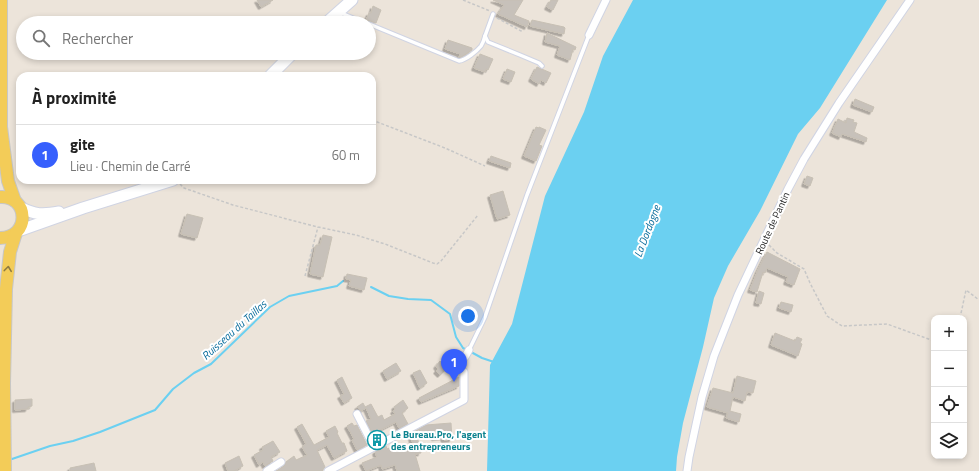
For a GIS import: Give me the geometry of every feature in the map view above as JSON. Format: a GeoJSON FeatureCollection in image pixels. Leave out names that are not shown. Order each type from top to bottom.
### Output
{"type":"FeatureCollection","features":[{"type":"Feature","properties":{"kind":"main road"},"geometry":{"type":"LineString","coordinates":[[1,0],[0,132],[8,181],[23,213],[22,225],[17,232],[10,252],[6,289],[4,383],[5,471]]}},
{"type":"Feature","properties":{"kind":"main road"},"geometry":{"type":"LineString","coordinates":[[334,16],[352,0]]}},
{"type":"Feature","properties":{"kind":"main road"},"geometry":{"type":"LineString","coordinates":[[274,72],[286,60]]}},
{"type":"Feature","properties":{"kind":"main road"},"geometry":{"type":"LineString","coordinates":[[0,238],[11,236],[17,232],[83,208],[169,184]]}},
{"type":"Feature","properties":{"kind":"main road"},"geometry":{"type":"LineString","coordinates":[[0,197],[10,198],[30,212],[46,214],[83,208]]}},
{"type":"Feature","properties":{"kind":"street"},"geometry":{"type":"LineString","coordinates":[[589,35],[606,0]]}},
{"type":"Feature","properties":{"kind":"street","name":"Route de Pantin"},"geometry":{"type":"LineString","coordinates":[[687,471],[702,397],[714,356],[738,295],[764,239],[804,159],[839,103],[910,0]]}},
{"type":"Feature","properties":{"kind":"street"},"geometry":{"type":"LineString","coordinates":[[466,357],[469,350]]}},
{"type":"Feature","properties":{"kind":"street"},"geometry":{"type":"LineString","coordinates":[[328,471],[464,400],[464,372]]}},
{"type":"Feature","properties":{"kind":"street"},"geometry":{"type":"LineString","coordinates":[[357,414],[374,447]]}},
{"type":"Feature","properties":{"kind":"street"},"geometry":{"type":"LineString","coordinates":[[267,471],[281,462]]}},
{"type":"Feature","properties":{"kind":"lane"},"geometry":{"type":"LineString","coordinates":[[338,12],[348,16]]}},
{"type":"Feature","properties":{"kind":"lane"},"geometry":{"type":"LineString","coordinates":[[376,27],[460,61],[467,58],[482,44],[493,14]]}},
{"type":"Feature","properties":{"kind":"lane"},"geometry":{"type":"LineString","coordinates":[[469,350],[485,317],[527,195],[589,35]]}},
{"type":"Feature","properties":{"kind":"lane"},"geometry":{"type":"LineString","coordinates":[[485,36],[488,42],[520,54],[542,66]]}},
{"type":"Feature","properties":{"kind":"path"},"geometry":{"type":"LineString","coordinates":[[376,122],[445,148],[485,166]]}},
{"type":"Feature","properties":{"kind":"path"},"geometry":{"type":"LineString","coordinates":[[179,184],[184,188],[233,205],[318,227],[356,235],[385,244],[437,264],[478,215]]}},
{"type":"Feature","properties":{"kind":"path"},"geometry":{"type":"LineString","coordinates":[[305,276],[318,227]]}},
{"type":"Feature","properties":{"kind":"path"},"geometry":{"type":"LineString","coordinates":[[764,239],[777,253],[804,269],[827,316],[842,326],[887,324],[931,340]]}},
{"type":"Feature","properties":{"kind":"path"},"geometry":{"type":"LineString","coordinates":[[961,315],[966,290],[979,300]]}},
{"type":"Feature","properties":{"kind":"water","name":"La Dordogne"},"geometry":{"type":"Polygon","coordinates":[[[633,0],[887,0],[820,108],[798,134],[760,211],[728,266],[714,298],[683,423],[676,471],[487,471],[490,365],[512,324],[545,196],[584,112],[603,56],[633,0]]]}},
{"type":"Feature","properties":{"kind":"building"},"geometry":{"type":"Polygon","coordinates":[[[257,0],[273,0],[261,7],[257,0]]]}},
{"type":"Feature","properties":{"kind":"building"},"geometry":{"type":"Polygon","coordinates":[[[493,0],[523,0],[514,15],[529,21],[527,27],[498,14],[504,5],[493,0]]]}},
{"type":"Feature","properties":{"kind":"building"},"geometry":{"type":"Polygon","coordinates":[[[551,0],[558,0],[553,10],[547,7],[551,0]]]}},
{"type":"Feature","properties":{"kind":"building"},"geometry":{"type":"Polygon","coordinates":[[[373,6],[381,10],[376,23],[376,16],[368,16],[369,13],[371,13],[373,6]]]}},
{"type":"Feature","properties":{"kind":"building"},"geometry":{"type":"Polygon","coordinates":[[[532,20],[564,27],[564,34],[530,26],[532,20]]]}},
{"type":"Feature","properties":{"kind":"building"},"geometry":{"type":"Polygon","coordinates":[[[547,33],[576,47],[575,50],[573,49],[570,60],[557,55],[560,46],[545,42],[547,33]]]}},
{"type":"Feature","properties":{"kind":"building"},"geometry":{"type":"Polygon","coordinates":[[[448,40],[472,48],[472,50],[459,58],[460,54],[445,49],[448,40]]]}},
{"type":"Feature","properties":{"kind":"building"},"geometry":{"type":"Polygon","coordinates":[[[480,54],[493,59],[488,70],[486,69],[485,72],[474,68],[480,54]]]}},
{"type":"Feature","properties":{"kind":"building"},"geometry":{"type":"Polygon","coordinates":[[[537,67],[551,73],[546,83],[541,80],[539,84],[531,79],[537,67]]]}},
{"type":"Feature","properties":{"kind":"building"},"geometry":{"type":"Polygon","coordinates":[[[507,69],[515,72],[511,82],[503,79],[507,69]]]}},
{"type":"Feature","properties":{"kind":"building"},"geometry":{"type":"Polygon","coordinates":[[[855,99],[874,107],[872,112],[853,105],[855,99]]]}},
{"type":"Feature","properties":{"kind":"building"},"geometry":{"type":"Polygon","coordinates":[[[847,118],[854,120],[853,122],[857,123],[854,132],[867,138],[866,142],[842,134],[841,137],[832,133],[838,119],[846,123],[847,118]]]}},
{"type":"Feature","properties":{"kind":"building"},"geometry":{"type":"Polygon","coordinates":[[[536,127],[546,130],[539,145],[542,146],[536,161],[524,156],[536,127]]]}},
{"type":"Feature","properties":{"kind":"building"},"geometry":{"type":"Polygon","coordinates":[[[491,156],[511,163],[510,168],[489,161],[491,156]]]}},
{"type":"Feature","properties":{"kind":"building"},"geometry":{"type":"Polygon","coordinates":[[[807,176],[813,178],[810,186],[804,184],[807,176]]]}},
{"type":"Feature","properties":{"kind":"building"},"geometry":{"type":"Polygon","coordinates":[[[503,191],[510,215],[497,219],[490,195],[503,191]]]}},
{"type":"Feature","properties":{"kind":"building"},"geometry":{"type":"Polygon","coordinates":[[[187,214],[203,218],[197,238],[181,234],[187,214]]]}},
{"type":"Feature","properties":{"kind":"building"},"geometry":{"type":"Polygon","coordinates":[[[323,235],[332,237],[323,277],[310,274],[316,245],[320,245],[323,235]]]}},
{"type":"Feature","properties":{"kind":"building"},"geometry":{"type":"Polygon","coordinates":[[[767,252],[800,269],[794,285],[786,282],[788,277],[767,268],[765,273],[763,272],[757,292],[750,290],[767,252]]]}},
{"type":"Feature","properties":{"kind":"building"},"geometry":{"type":"Polygon","coordinates":[[[347,274],[367,278],[364,290],[349,286],[351,280],[346,279],[347,274]]]}},
{"type":"Feature","properties":{"kind":"building"},"geometry":{"type":"Polygon","coordinates":[[[759,291],[764,293],[761,304],[756,303],[759,291]]]}},
{"type":"Feature","properties":{"kind":"building"},"geometry":{"type":"Polygon","coordinates":[[[781,302],[793,305],[791,312],[779,308],[781,302]]]}},
{"type":"Feature","properties":{"kind":"building"},"geometry":{"type":"Polygon","coordinates":[[[775,333],[795,341],[797,337],[802,339],[798,356],[771,345],[775,333]]]}},
{"type":"Feature","properties":{"kind":"building"},"geometry":{"type":"Polygon","coordinates":[[[440,361],[447,368],[440,375],[436,371],[438,369],[436,366],[440,361]]]}},
{"type":"Feature","properties":{"kind":"building"},"geometry":{"type":"Polygon","coordinates":[[[396,363],[401,371],[387,379],[383,371],[396,363]]]}},
{"type":"Feature","properties":{"kind":"building"},"geometry":{"type":"Polygon","coordinates":[[[420,370],[427,383],[420,388],[413,373],[420,370]]]}},
{"type":"Feature","properties":{"kind":"building"},"geometry":{"type":"Polygon","coordinates":[[[737,376],[756,381],[753,393],[747,392],[745,401],[733,397],[730,411],[741,414],[739,422],[726,418],[728,413],[707,407],[713,388],[733,393],[737,376]]]}},
{"type":"Feature","properties":{"kind":"building"},"geometry":{"type":"Polygon","coordinates":[[[342,377],[352,398],[344,403],[340,396],[344,394],[337,380],[342,377]]]}},
{"type":"Feature","properties":{"kind":"building"},"geometry":{"type":"Polygon","coordinates":[[[459,377],[459,386],[421,402],[419,398],[459,377]]]}},
{"type":"Feature","properties":{"kind":"building"},"geometry":{"type":"Polygon","coordinates":[[[32,399],[32,406],[28,407],[28,409],[15,410],[15,400],[32,399]]]}},
{"type":"Feature","properties":{"kind":"building"},"geometry":{"type":"Polygon","coordinates":[[[403,400],[408,408],[402,413],[408,424],[399,428],[396,422],[378,431],[381,438],[376,440],[366,421],[371,419],[366,408],[361,411],[357,407],[363,403],[365,407],[371,404],[378,417],[382,415],[384,420],[395,414],[393,411],[395,409],[394,407],[403,400]]]}},
{"type":"Feature","properties":{"kind":"building"},"geometry":{"type":"Polygon","coordinates":[[[352,423],[354,426],[357,425],[367,445],[357,450],[352,440],[354,439],[347,426],[352,423]]]}},
{"type":"Feature","properties":{"kind":"building"},"geometry":{"type":"Polygon","coordinates":[[[451,423],[452,439],[444,440],[443,437],[434,438],[434,435],[417,436],[421,453],[415,454],[420,471],[397,471],[395,465],[382,469],[381,465],[366,471],[362,463],[377,457],[376,451],[386,446],[387,449],[396,445],[397,447],[413,444],[410,434],[426,425],[451,423]]]}},
{"type":"Feature","properties":{"kind":"building"},"geometry":{"type":"Polygon","coordinates":[[[302,424],[314,445],[329,437],[326,431],[335,426],[338,432],[337,433],[342,443],[344,443],[347,451],[334,458],[327,445],[317,450],[325,467],[322,471],[276,471],[284,466],[286,462],[294,456],[296,460],[307,455],[302,447],[306,444],[297,427],[302,424]]]}},
{"type":"Feature","properties":{"kind":"building"},"geometry":{"type":"Polygon","coordinates":[[[273,441],[280,452],[271,457],[273,461],[265,466],[263,462],[259,465],[254,455],[263,450],[262,447],[273,441]]]}},
{"type":"Feature","properties":{"kind":"building"},"geometry":{"type":"Polygon","coordinates":[[[239,456],[243,466],[234,471],[228,471],[225,463],[239,456]]]}},
{"type":"Feature","properties":{"kind":"building"},"geometry":{"type":"Polygon","coordinates":[[[94,463],[96,471],[70,471],[70,468],[94,463]]]}},
{"type":"Feature","properties":{"kind":"waterway","name":"Ruisseau du Taillas"},"geometry":{"type":"LineString","coordinates":[[12,459],[50,446],[73,441],[100,432],[155,410],[173,389],[194,373],[211,364],[270,307],[289,296],[337,286],[343,281]]}},
{"type":"Feature","properties":{"kind":"waterway","name":"Ruisseau du Taillas"},"geometry":{"type":"LineString","coordinates":[[371,287],[389,296],[431,300],[450,314],[456,337],[463,348],[467,350]]}},
{"type":"Feature","properties":{"kind":"waterway","name":"Ruisseau du Taillas"},"geometry":{"type":"LineString","coordinates":[[471,352],[494,362]]}},
{"type":"Feature","properties":{"kind":"place","name":"gite"},"geometry":{"type":"Point","coordinates":[454,382]}},
{"type":"Feature","properties":{"kind":"place","name":"Le Bureau.Pro, l'agent des entrepreneurs"},"geometry":{"type":"Point","coordinates":[377,440]}}]}
